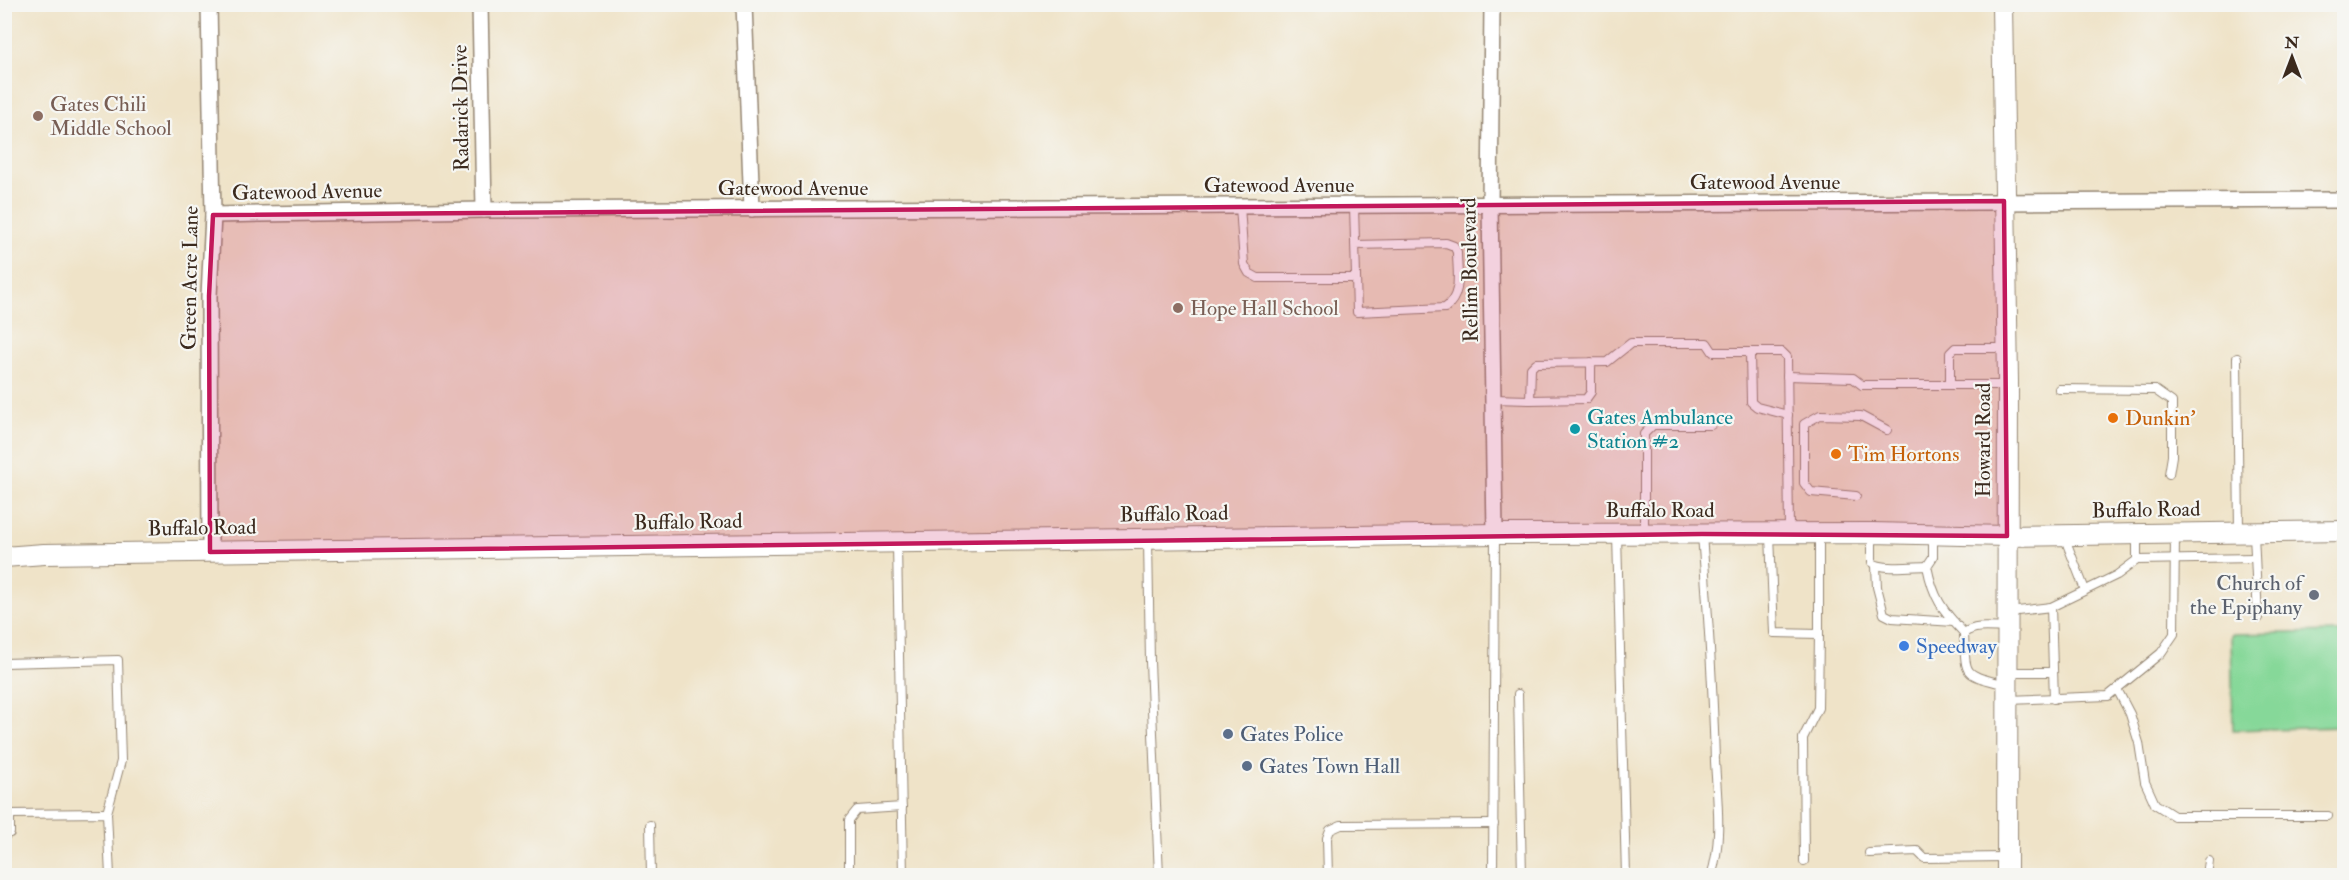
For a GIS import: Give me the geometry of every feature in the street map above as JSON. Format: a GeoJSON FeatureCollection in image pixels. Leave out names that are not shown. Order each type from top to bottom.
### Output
{"type":"FeatureCollection","features":[{"type":"Feature","properties":{"kind":"main road","name":"Howard Road"},"geometry":{"type":"LineString","coordinates":[[2002,4],[2007,348],[2007,866]]}},
{"type":"Feature","properties":{"kind":"main road","name":"Buffalo Road"},"geometry":{"type":"LineString","coordinates":[[4,556],[1495,534],[1872,533],[2064,536],[2344,531]]}},
{"type":"Feature","properties":{"kind":"street","name":"Green Acre Lane"},"geometry":{"type":"LineString","coordinates":[[209,4],[213,215],[208,296],[210,552]]}},
{"type":"Feature","properties":{"kind":"street","name":"Radarick Drive"},"geometry":{"type":"LineString","coordinates":[[480,4],[484,210]]}},
{"type":"Feature","properties":{"kind":"street"},"geometry":{"type":"LineString","coordinates":[[744,4],[752,209]]}},
{"type":"Feature","properties":{"kind":"street","name":"Rellim Boulevard"},"geometry":{"type":"LineString","coordinates":[[1492,4],[1490,205],[1495,534]]}},
{"type":"Feature","properties":{"kind":"street","name":"Gatewood Avenue"},"geometry":{"type":"LineString","coordinates":[[213,215],[484,210],[2344,200]]}},
{"type":"Feature","properties":{"kind":"lane"},"geometry":{"type":"LineString","coordinates":[[1354,206],[1355,278],[1357,312],[1445,308],[1458,294],[1458,252],[1454,246],[1446,243],[1355,245]]}},
{"type":"Feature","properties":{"kind":"lane"},"geometry":{"type":"LineString","coordinates":[[1240,207],[1244,264],[1249,273],[1258,278],[1355,278]]}},
{"type":"Feature","properties":{"kind":"lane"},"geometry":{"type":"LineString","coordinates":[[1530,400],[1531,368],[1536,363],[1607,362],[1630,343],[1707,343],[1713,352],[1782,352],[1787,357],[1788,415],[1774,633],[1819,634]]}},
{"type":"Feature","properties":{"kind":"lane"},"geometry":{"type":"LineString","coordinates":[[1950,385],[1950,353],[1954,348],[2007,348]]}},
{"type":"Feature","properties":{"kind":"lane"},"geometry":{"type":"LineString","coordinates":[[1750,353],[1751,402],[1757,407],[1788,415]]}},
{"type":"Feature","properties":{"kind":"lane"},"geometry":{"type":"LineString","coordinates":[[2236,358],[2246,532],[2255,558],[2258,618]]}},
{"type":"Feature","properties":{"kind":"lane"},"geometry":{"type":"LineString","coordinates":[[1493,399],[1586,399],[1592,392],[1591,362]]}},
{"type":"Feature","properties":{"kind":"lane"},"geometry":{"type":"LineString","coordinates":[[1787,376],[1853,378],[1862,385],[2007,385]]}},
{"type":"Feature","properties":{"kind":"lane"},"geometry":{"type":"LineString","coordinates":[[2059,389],[2155,390],[2172,402],[2172,456],[2169,474]]}},
{"type":"Feature","properties":{"kind":"lane"},"geometry":{"type":"LineString","coordinates":[[1856,496],[1811,492],[1804,483],[1804,424],[1820,416],[1861,416],[1887,430]]}},
{"type":"Feature","properties":{"kind":"lane"},"geometry":{"type":"LineString","coordinates":[[1644,534],[1644,435],[1653,425],[1711,425]]}},
{"type":"Feature","properties":{"kind":"lane"},"geometry":{"type":"LineString","coordinates":[[1804,861],[1803,738],[1818,708],[1819,533]]}},
{"type":"Feature","properties":{"kind":"lane"},"geometry":{"type":"LineString","coordinates":[[1872,533],[1872,562],[1876,566],[1877,587],[1884,614],[1892,618],[1954,622]]}},
{"type":"Feature","properties":{"kind":"lane"},"geometry":{"type":"LineString","coordinates":[[1478,876],[1493,875],[1495,534]]}},
{"type":"Feature","properties":{"kind":"lane"},"geometry":{"type":"LineString","coordinates":[[1617,534],[1626,876]]}},
{"type":"Feature","properties":{"kind":"lane"},"geometry":{"type":"LineString","coordinates":[[1702,534],[1709,615],[1718,855],[1711,876]]}},
{"type":"Feature","properties":{"kind":"lane"},"geometry":{"type":"LineString","coordinates":[[1933,535],[1933,556],[1927,566],[1931,588],[1945,613],[1964,633],[1966,668],[1973,676],[2054,699],[2108,696],[2161,653],[2174,634],[2175,534]]}},
{"type":"Feature","properties":{"kind":"lane"},"geometry":{"type":"LineString","coordinates":[[2137,535],[2137,560]]}},
{"type":"Feature","properties":{"kind":"lane"},"geometry":{"type":"LineString","coordinates":[[2064,536],[2085,590]]}},
{"type":"Feature","properties":{"kind":"lane"},"geometry":{"type":"LineString","coordinates":[[1148,538],[1150,662],[1159,876]]}},
{"type":"Feature","properties":{"kind":"lane"},"geometry":{"type":"LineString","coordinates":[[897,544],[903,876]]}},
{"type":"Feature","properties":{"kind":"lane"},"geometry":{"type":"LineString","coordinates":[[1964,633],[1968,629],[2051,607],[2117,575],[2137,560],[2255,558]]}},
{"type":"Feature","properties":{"kind":"lane"},"geometry":{"type":"LineString","coordinates":[[1876,566],[1927,566]]}},
{"type":"Feature","properties":{"kind":"lane"},"geometry":{"type":"LineString","coordinates":[[2051,607],[2054,699]]}},
{"type":"Feature","properties":{"kind":"lane"},"geometry":{"type":"LineString","coordinates":[[4,663],[118,660],[121,761],[107,813],[110,876]]}},
{"type":"Feature","properties":{"kind":"lane"},"geometry":{"type":"LineString","coordinates":[[2007,686],[2053,672]]}},
{"type":"Feature","properties":{"kind":"lane"},"geometry":{"type":"LineString","coordinates":[[2117,689],[2130,714],[2136,733],[2145,782],[2155,804],[2174,816],[2328,816]]}},
{"type":"Feature","properties":{"kind":"lane"},"geometry":{"type":"LineString","coordinates":[[1518,694],[1522,876]]}},
{"type":"Feature","properties":{"kind":"lane"},"geometry":{"type":"LineString","coordinates":[[849,876],[849,820],[853,814],[857,810],[902,807]]}},
{"type":"Feature","properties":{"kind":"lane"},"geometry":{"type":"LineString","coordinates":[[4,835],[10,833],[7,813],[107,813]]}},
{"type":"Feature","properties":{"kind":"lane"},"geometry":{"type":"LineString","coordinates":[[1328,876],[1327,838],[1330,830],[1341,825],[1494,824]]}},
{"type":"Feature","properties":{"kind":"lane"},"geometry":{"type":"LineString","coordinates":[[650,825],[651,876]]}},
{"type":"Feature","properties":{"kind":"lane"},"geometry":{"type":"LineString","coordinates":[[1869,853],[1917,851],[1924,858],[2007,866]]}},
{"type":"Feature","properties":{"kind":"lane"},"geometry":{"type":"LineString","coordinates":[[2207,876],[2209,861]]}},
{"type":"Feature","properties":{"kind":"highlighted area"},"geometry":{"type":"Polygon","coordinates":[[[2004,201],[2007,536],[1702,534],[210,552],[209,296],[213,215],[2004,201]]]}},
{"type":"Feature","properties":{"kind":"green space"},"geometry":{"type":"Polygon","coordinates":[[[2344,632],[2344,727],[2233,730],[2231,634],[2344,632]]]}},
{"type":"Feature","properties":{"kind":"place","name":"Gates Chili Middle School"},"geometry":{"type":"Point","coordinates":[38,116]}},
{"type":"Feature","properties":{"kind":"place","name":"Hope Hall School"},"geometry":{"type":"Point","coordinates":[1178,308]}},
{"type":"Feature","properties":{"kind":"place","name":"Dunkin'"},"geometry":{"type":"Point","coordinates":[2113,418]}},
{"type":"Feature","properties":{"kind":"place","name":"Gates Ambulance Station #2"},"geometry":{"type":"Point","coordinates":[1575,429]}},
{"type":"Feature","properties":{"kind":"place","name":"Tim Hortons"},"geometry":{"type":"Point","coordinates":[1836,454]}},
{"type":"Feature","properties":{"kind":"place","name":"Church of the Epiphany"},"geometry":{"type":"Point","coordinates":[2314,595]}},
{"type":"Feature","properties":{"kind":"place","name":"Speedway"},"geometry":{"type":"Point","coordinates":[1904,646]}},
{"type":"Feature","properties":{"kind":"place","name":"Gates Police"},"geometry":{"type":"Point","coordinates":[1228,734]}},
{"type":"Feature","properties":{"kind":"place","name":"Gates Town Hall"},"geometry":{"type":"Point","coordinates":[1247,766]}}]}
